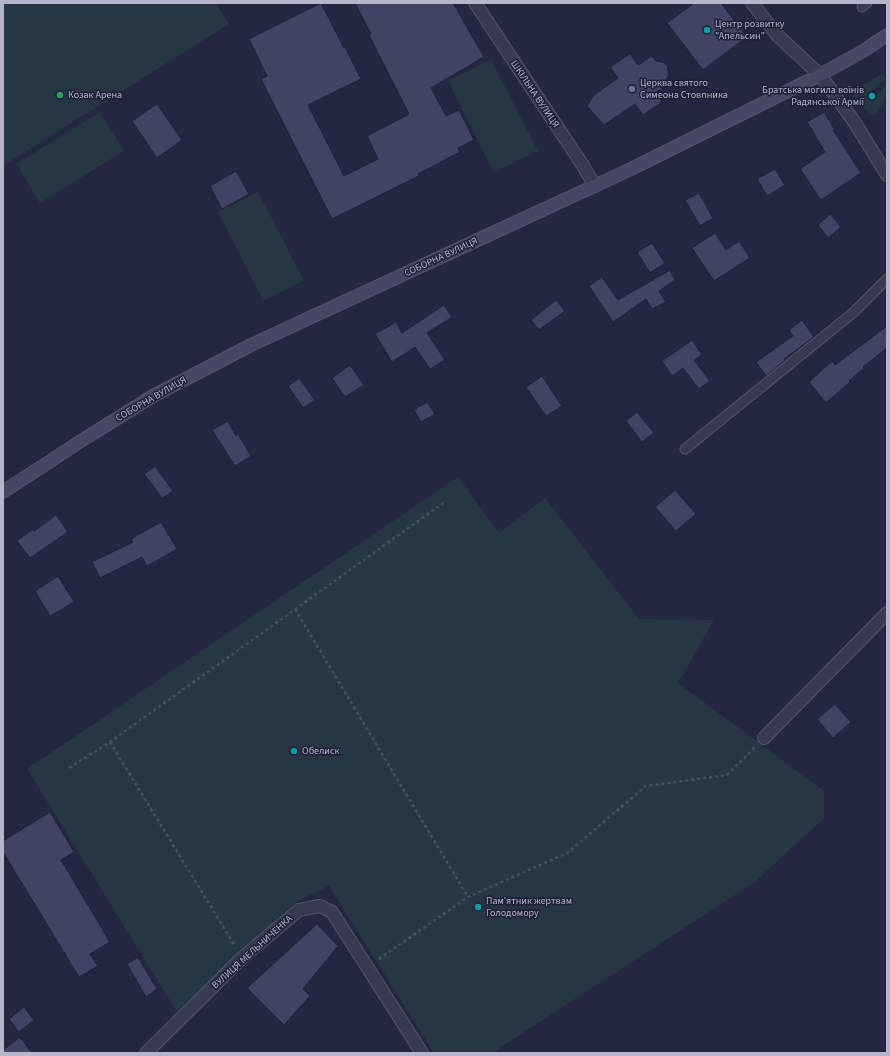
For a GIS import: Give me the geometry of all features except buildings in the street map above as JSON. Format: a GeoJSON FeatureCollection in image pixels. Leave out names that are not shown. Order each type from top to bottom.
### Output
{"type":"FeatureCollection","features":[{"type":"Feature","properties":{"kind":"main road","name":"СОБОРНА ВУЛИЦЯ"},"geometry":{"type":"LineString","coordinates":[[3,492],[153,396],[251,345],[595,186],[820,75],[863,51],[887,35]]}},
{"type":"Feature","properties":{"kind":"street","name":"ШКІЛЬНА ВУЛИЦЯ"},"geometry":{"type":"LineString","coordinates":[[475,3],[595,186]]}},
{"type":"Feature","properties":{"kind":"street"},"geometry":{"type":"LineString","coordinates":[[752,3],[778,35],[820,75],[853,120],[887,175]]}},
{"type":"Feature","properties":{"kind":"street"},"geometry":{"type":"LineString","coordinates":[[764,738],[887,613]]}},
{"type":"Feature","properties":{"kind":"street","name":"ВУЛИЦЯ МЕЛЬНИЧЕНКА"},"geometry":{"type":"LineString","coordinates":[[149,1052],[242,958],[299,910],[320,906],[332,912],[422,1053]]}},
{"type":"Feature","properties":{"kind":"lane"},"geometry":{"type":"LineString","coordinates":[[685,449],[854,312],[887,279]]}},
{"type":"Feature","properties":{"kind":"path"},"geometry":{"type":"LineString","coordinates":[[69,768],[110,742],[446,501]]}},
{"type":"Feature","properties":{"kind":"path"},"geometry":{"type":"LineString","coordinates":[[295,609],[468,897]]}},
{"type":"Feature","properties":{"kind":"path"},"geometry":{"type":"LineString","coordinates":[[368,968],[468,897],[567,853],[646,786],[727,775],[764,738]]}},
{"type":"Feature","properties":{"kind":"path"},"geometry":{"type":"LineString","coordinates":[[110,742],[242,958]]}},
{"type":"Feature","properties":{"kind":"shaded area","name":"Козак Арена"},"geometry":{"type":"Polygon","coordinates":[[[3,3],[216,3],[229,24],[3,166],[3,3]]]}},
{"type":"Feature","properties":{"kind":"shaded area"},"geometry":{"type":"Polygon","coordinates":[[[491,59],[538,151],[494,173],[448,81],[491,59]]]}},
{"type":"Feature","properties":{"kind":"shaded area"},"geometry":{"type":"Polygon","coordinates":[[[881,74],[886,78],[867,96],[872,100],[887,83],[887,97],[875,115],[871,115],[853,96],[853,92],[881,74]]]}},
{"type":"Feature","properties":{"kind":"shaded area"},"geometry":{"type":"Polygon","coordinates":[[[100,112],[124,151],[40,203],[16,164],[100,112]]]}},
{"type":"Feature","properties":{"kind":"shaded area"},"geometry":{"type":"Polygon","coordinates":[[[258,192],[304,280],[263,301],[218,212],[258,192]]]}},
{"type":"Feature","properties":{"kind":"shaded area"},"geometry":{"type":"Polygon","coordinates":[[[458,477],[499,533],[545,498],[639,619],[714,620],[678,683],[824,791],[824,818],[755,882],[492,1053],[434,1053],[329,886],[296,902],[177,1012],[27,769],[458,477]]]}},
{"type":"Feature","properties":{"kind":"place","name":"Центр розвитку \"Апельсин\""},"geometry":{"type":"Point","coordinates":[707,30]}},
{"type":"Feature","properties":{"kind":"place","name":"Церква святого Симеона Стовпника"},"geometry":{"type":"Point","coordinates":[632,89]}},
{"type":"Feature","properties":{"kind":"place","name":"Козак Арена"},"geometry":{"type":"Point","coordinates":[60,95]}},
{"type":"Feature","properties":{"kind":"place","name":"Братська могила воїнів Радянської Армії"},"geometry":{"type":"Point","coordinates":[872,96]}},
{"type":"Feature","properties":{"kind":"place","name":"Обелиск"},"geometry":{"type":"Point","coordinates":[294,751]}},
{"type":"Feature","properties":{"kind":"place","name":"Пам'ятник жертвам Голодомору"},"geometry":{"type":"Point","coordinates":[478,907]}}]}
